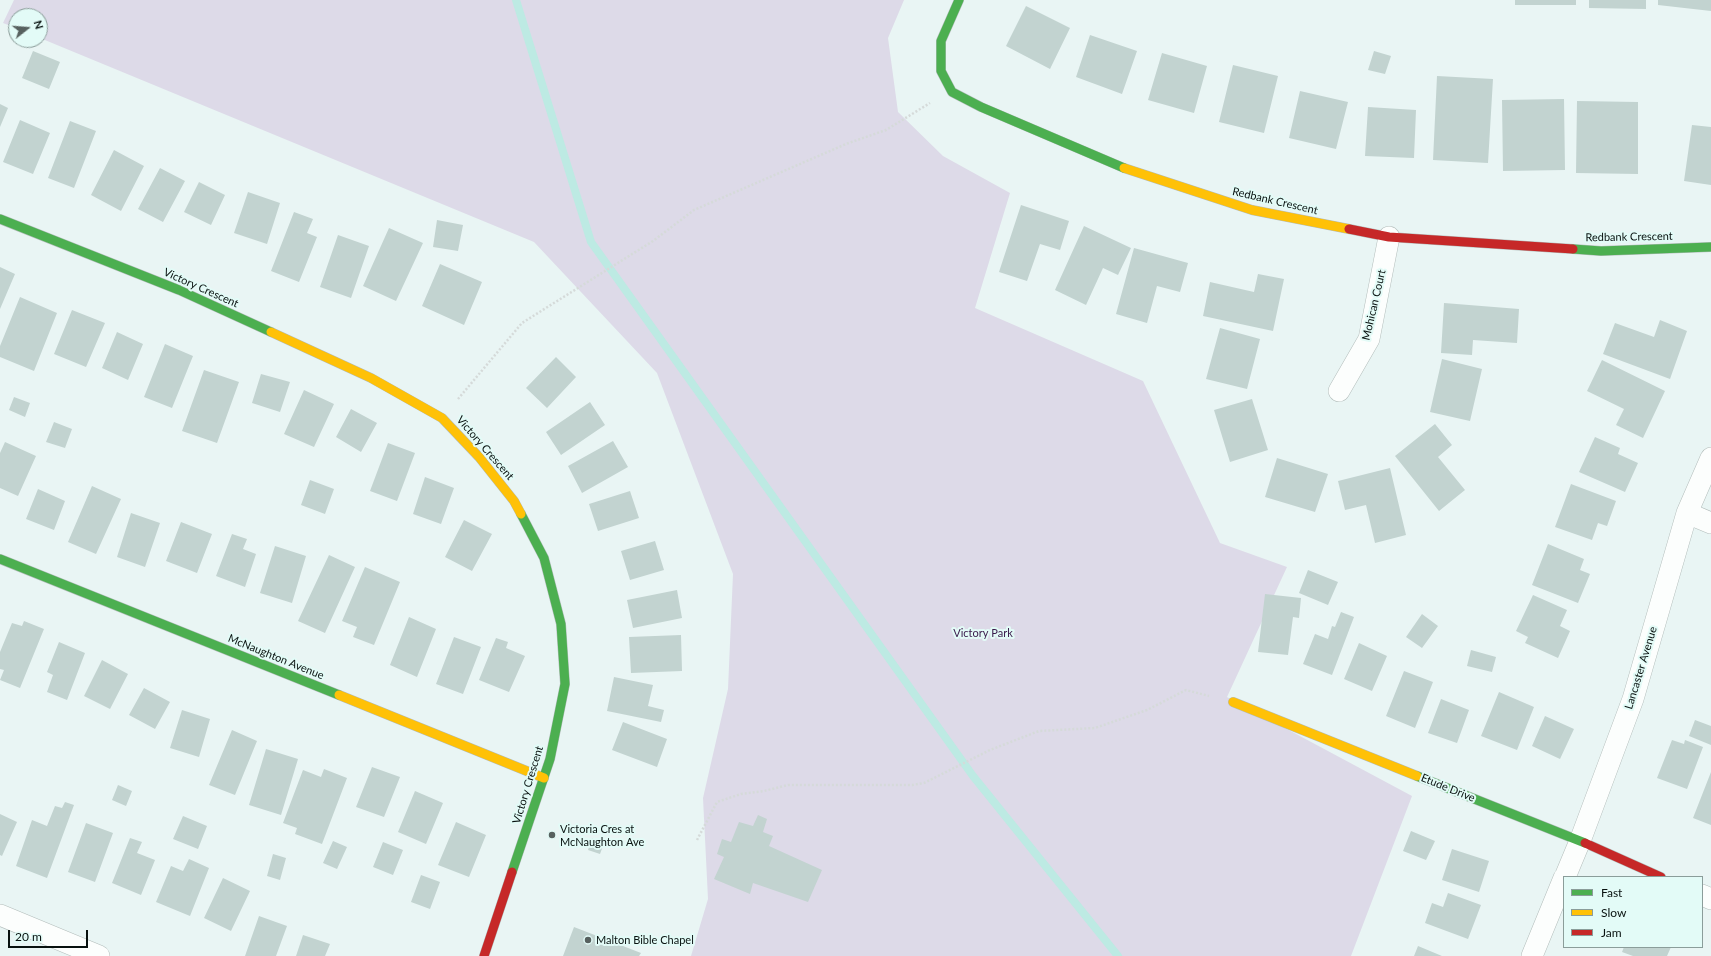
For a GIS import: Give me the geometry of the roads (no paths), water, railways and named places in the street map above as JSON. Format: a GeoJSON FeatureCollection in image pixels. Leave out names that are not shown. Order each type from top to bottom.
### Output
{"type":"FeatureCollection","features":[{"type":"Feature","properties":{"kind":"street","name":"Redbank Crescent"},"geometry":{"type":"LineString","coordinates":[[959,0],[941,41],[942,71],[952,92],[981,107],[1124,168],[1184,188],[1252,210],[1389,237],[1601,251],[1711,247]]}},
{"type":"Feature","properties":{"kind":"street","name":"Victory Crescent"},"geometry":{"type":"LineString","coordinates":[[0,220],[179,290],[371,378],[442,418],[479,457],[514,500],[544,558],[561,624],[565,684],[550,759],[484,956]]}},
{"type":"Feature","properties":{"kind":"street","name":"Mohican Court"},"geometry":{"type":"LineString","coordinates":[[1339,391],[1369,339],[1389,237]]}},
{"type":"Feature","properties":{"kind":"street","name":"Lancaster Avenue"},"geometry":{"type":"LineString","coordinates":[[1565,876],[1580,841],[1633,699],[1687,513],[1711,458]]}},
{"type":"Feature","properties":{"kind":"street"},"geometry":{"type":"LineString","coordinates":[[1687,513],[1711,523]]}},
{"type":"Feature","properties":{"kind":"street","name":"McNaughton Avenue"},"geometry":{"type":"LineString","coordinates":[[0,559],[544,778]]}},
{"type":"Feature","properties":{"kind":"street","name":"Etude Drive"},"geometry":{"type":"LineString","coordinates":[[1233,702],[1580,841],[1659,876]]}},
{"type":"Feature","properties":{"kind":"street","name":"Lancaster Avenue"},"geometry":{"type":"LineString","coordinates":[[1532,956],[1563,880]]}},
{"type":"Feature","properties":{"kind":"street"},"geometry":{"type":"LineString","coordinates":[[0,916],[99,956]]}},
{"type":"Feature","properties":{"kind":"waterway"},"geometry":{"type":"LineString","coordinates":[[516,0],[591,242],[973,776],[1118,956]]}},
{"type":"Feature","properties":{"kind":"place","name":"Victoria Cres at McNaughton Ave"},"geometry":{"type":"Point","coordinates":[552,835]}},
{"type":"Feature","properties":{"kind":"place","name":"Malton Bible Chapel"},"geometry":{"type":"Point","coordinates":[588,940]}},
{"type":"Feature","properties":{"kind":"park label","name":"Victory Park"},"geometry":{"type":"Point","coordinates":[983,633]}}]}
